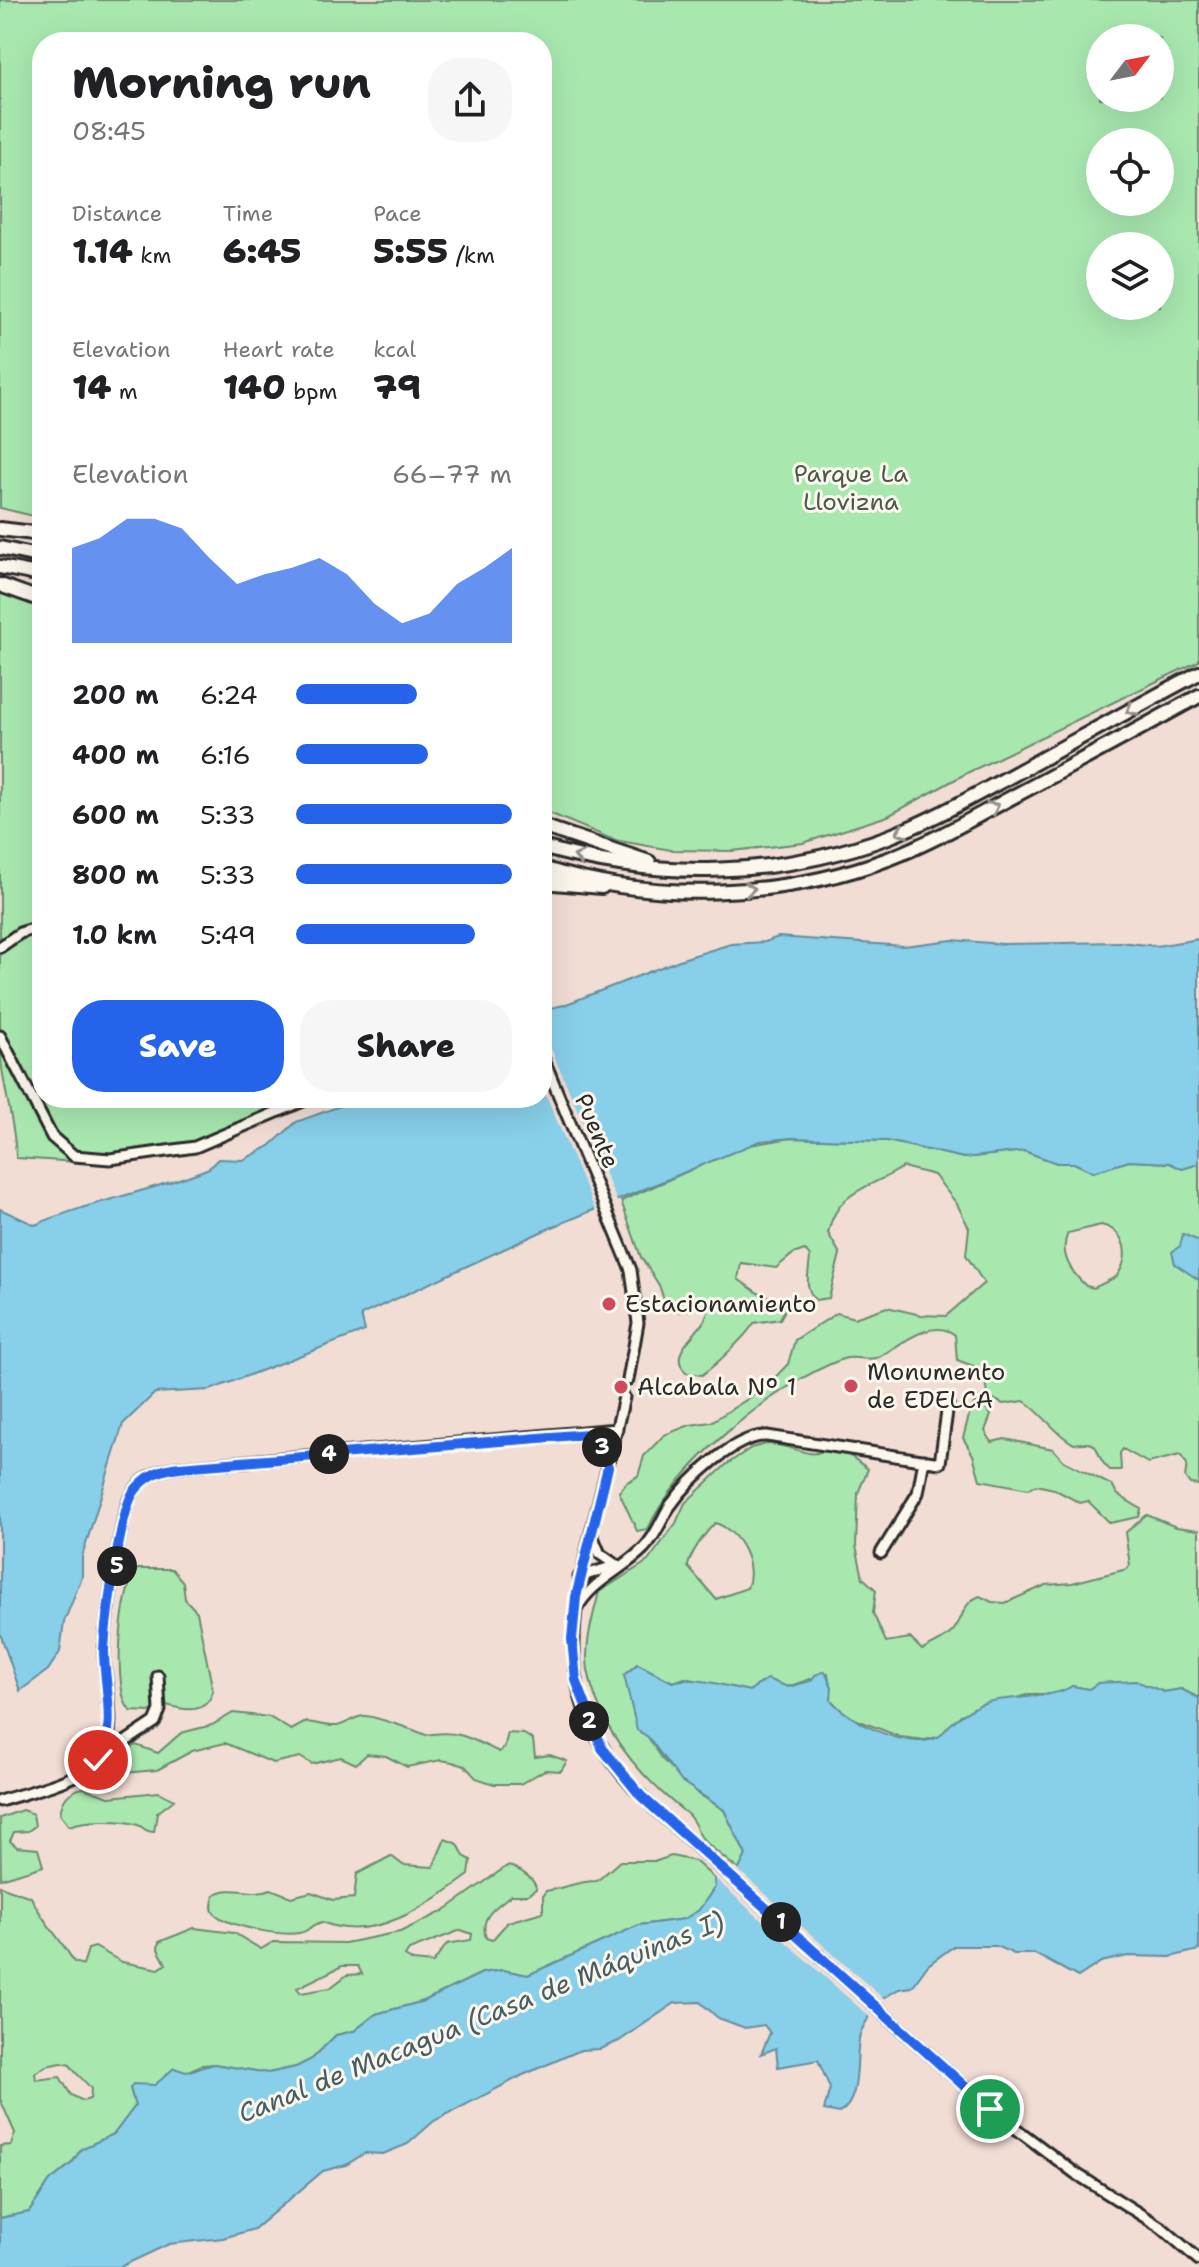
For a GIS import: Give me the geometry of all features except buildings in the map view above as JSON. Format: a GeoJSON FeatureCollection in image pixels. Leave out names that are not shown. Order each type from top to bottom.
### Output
{"type":"FeatureCollection","features":[{"type":"Feature","properties":{"kind":"main road"},"geometry":{"type":"LineString","coordinates":[[0,529],[32,533]]}},
{"type":"Feature","properties":{"kind":"main road"},"geometry":{"type":"LineString","coordinates":[[0,548],[32,555]]}},
{"type":"Feature","properties":{"kind":"main road"},"geometry":{"type":"LineString","coordinates":[[0,567],[32,573]]}},
{"type":"Feature","properties":{"kind":"main road"},"geometry":{"type":"LineString","coordinates":[[0,585],[32,596]]}},
{"type":"Feature","properties":{"kind":"main road"},"geometry":{"type":"LineString","coordinates":[[552,850],[600,862],[672,869],[726,870],[794,862],[887,837],[947,810],[1199,673]]}},
{"type":"Feature","properties":{"kind":"main road"},"geometry":{"type":"LineString","coordinates":[[552,870],[619,885],[672,890],[747,889],[822,878],[886,859],[949,831],[1199,696]]}},
{"type":"Feature","properties":{"kind":"main road"},"geometry":{"type":"LineString","coordinates":[[552,829],[672,869]]}},
{"type":"Feature","properties":{"kind":"main road"},"geometry":{"type":"LineString","coordinates":[[552,883],[583,888],[619,885]]}},
{"type":"Feature","properties":{"kind":"street"},"geometry":{"type":"LineString","coordinates":[[0,947],[20,933],[32,929]]}},
{"type":"Feature","properties":{"kind":"street"},"geometry":{"type":"LineString","coordinates":[[0,1036],[32,1098]]}},
{"type":"Feature","properties":{"kind":"street","name":"Puente"},"geometry":{"type":"LineString","coordinates":[[552,1078],[631,1270],[637,1306],[637,1336],[628,1380]]}},
{"type":"Feature","properties":{"kind":"street"},"geometry":{"type":"LineString","coordinates":[[37,1108],[52,1137],[74,1156],[110,1159],[182,1151],[215,1141],[288,1108]]}},
{"type":"Feature","properties":{"kind":"street"},"geometry":{"type":"LineString","coordinates":[[624,1397],[579,1577],[573,1617],[576,1680],[593,1731],[629,1785],[908,2036],[1040,2149],[1162,2228],[1199,2260]]}},
{"type":"Feature","properties":{"kind":"street"},"geometry":{"type":"LineString","coordinates":[[573,1617],[590,1591],[652,1539],[672,1503],[690,1484],[749,1437],[767,1436],[940,1463],[948,1404]]}},
{"type":"Feature","properties":{"kind":"street"},"geometry":{"type":"LineString","coordinates":[[98,1760],[108,1738],[105,1643],[126,1511],[136,1490],[153,1474],[180,1467],[617,1429]]}},
{"type":"Feature","properties":{"kind":"street"},"geometry":{"type":"LineString","coordinates":[[579,1432],[601,1444],[608,1467]]}},
{"type":"Feature","properties":{"kind":"street"},"geometry":{"type":"LineString","coordinates":[[881,1553],[918,1493],[924,1460]]}},
{"type":"Feature","properties":{"kind":"street"},"geometry":{"type":"LineString","coordinates":[[592,1530],[600,1554],[616,1565]]}},
{"type":"Feature","properties":{"kind":"street"},"geometry":{"type":"LineString","coordinates":[[579,1577],[630,1559]]}},
{"type":"Feature","properties":{"kind":"street"},"geometry":{"type":"LineString","coordinates":[[0,1801],[77,1774],[155,1722],[160,1710],[158,1676]]}},
{"type":"Feature","properties":{"kind":"green space","name":"Parque La Llovizna"},"geometry":{"type":"Polygon","coordinates":[[[0,0],[1199,0],[1199,661],[967,773],[888,816],[803,843],[732,851],[671,850],[614,840],[552,814],[552,32],[32,32],[32,516],[0,508],[0,0]]]}},
{"type":"Feature","properties":{"kind":"green space"},"geometry":{"type":"Polygon","coordinates":[[[0,589],[32,602],[32,925],[18,929],[0,941],[0,589]]]}},
{"type":"Feature","properties":{"kind":"green space"},"geometry":{"type":"Polygon","coordinates":[[[32,934],[32,1090],[0,1028],[0,954],[32,934]]]}},
{"type":"Feature","properties":{"kind":"green space"},"geometry":{"type":"Polygon","coordinates":[[[0,1043],[52,1145],[78,1162],[16,1158],[0,1043]]]}},
{"type":"Feature","properties":{"kind":"green space"},"geometry":{"type":"Polygon","coordinates":[[[41,1108],[280,1108],[189,1142],[127,1155],[97,1155],[70,1150],[57,1138],[41,1108]]]}},
{"type":"Feature","properties":{"kind":"green space"},"geometry":{"type":"Polygon","coordinates":[[[791,1138],[887,1141],[964,1158],[1024,1151],[1057,1163],[1074,1163],[1093,1172],[1129,1161],[1170,1163],[1182,1169],[1199,1164],[1199,1241],[1183,1235],[1185,1268],[1199,1280],[1199,1485],[1190,1484],[1185,1477],[1187,1464],[1180,1455],[1148,1463],[1123,1449],[1120,1453],[1121,1470],[1110,1470],[1095,1446],[1074,1444],[1067,1440],[1024,1401],[1003,1404],[987,1396],[984,1370],[957,1360],[955,1335],[936,1329],[916,1335],[879,1357],[843,1359],[788,1387],[731,1429],[705,1453],[681,1478],[648,1529],[637,1531],[619,1492],[627,1482],[638,1476],[644,1456],[664,1435],[690,1425],[711,1422],[765,1388],[788,1364],[795,1340],[837,1313],[854,1318],[887,1307],[921,1315],[946,1316],[984,1283],[966,1255],[969,1228],[957,1204],[934,1175],[903,1167],[857,1191],[839,1207],[828,1233],[840,1254],[829,1298],[816,1300],[809,1290],[810,1257],[805,1250],[793,1254],[776,1268],[741,1263],[738,1279],[758,1293],[783,1301],[786,1308],[780,1319],[754,1323],[702,1375],[686,1373],[681,1365],[682,1349],[708,1312],[702,1306],[680,1312],[666,1306],[659,1285],[641,1257],[621,1201],[744,1146],[791,1138]],[[1101,1225],[1068,1233],[1065,1255],[1075,1275],[1086,1286],[1094,1288],[1116,1277],[1121,1270],[1124,1246],[1110,1228],[1101,1225]]]}},
{"type":"Feature","properties":{"kind":"green space"},"geometry":{"type":"Polygon","coordinates":[[[979,1398],[991,1415],[985,1431],[992,1442],[1005,1439],[1053,1449],[1064,1461],[1113,1486],[1117,1494],[1141,1509],[1139,1517],[1110,1523],[1088,1501],[1080,1503],[1054,1489],[1036,1485],[1028,1489],[980,1480],[973,1455],[963,1438],[971,1408],[979,1398]]]}},
{"type":"Feature","properties":{"kind":"green space"},"geometry":{"type":"Polygon","coordinates":[[[766,1444],[812,1453],[838,1451],[868,1469],[858,1493],[856,1546],[863,1578],[876,1590],[873,1613],[886,1642],[910,1638],[922,1650],[952,1632],[969,1603],[980,1596],[992,1602],[1005,1603],[1046,1585],[1072,1583],[1127,1569],[1130,1565],[1125,1533],[1147,1515],[1176,1527],[1199,1530],[1199,1698],[1181,1689],[1164,1692],[1136,1682],[1098,1683],[1089,1689],[1072,1686],[1060,1694],[1030,1694],[961,1715],[941,1736],[925,1740],[900,1737],[845,1715],[831,1700],[828,1673],[787,1687],[767,1679],[749,1691],[685,1678],[673,1682],[637,1664],[624,1675],[648,1737],[662,1759],[697,1793],[724,1810],[746,1855],[739,1870],[702,1838],[689,1816],[653,1784],[624,1750],[593,1692],[587,1651],[599,1592],[648,1561],[676,1523],[685,1503],[727,1464],[751,1448],[766,1444]],[[715,1523],[695,1549],[688,1567],[716,1599],[747,1588],[749,1579],[750,1569],[744,1550],[724,1527],[715,1523]]]}},
{"type":"Feature","properties":{"kind":"green space"},"geometry":{"type":"Polygon","coordinates":[[[138,1569],[172,1569],[183,1582],[185,1599],[197,1612],[213,1691],[210,1699],[199,1708],[186,1709],[163,1704],[149,1712],[131,1711],[125,1701],[121,1685],[120,1640],[126,1595],[138,1569]]]}},
{"type":"Feature","properties":{"kind":"green space"},"geometry":{"type":"Polygon","coordinates":[[[233,1713],[269,1717],[291,1730],[306,1722],[337,1726],[366,1716],[425,1735],[447,1733],[464,1736],[499,1752],[504,1748],[508,1733],[524,1734],[533,1740],[535,1757],[550,1755],[567,1761],[561,1771],[545,1770],[520,1784],[494,1784],[476,1778],[465,1766],[441,1760],[407,1767],[386,1756],[367,1754],[356,1764],[341,1757],[312,1764],[300,1757],[273,1763],[225,1743],[192,1751],[157,1770],[112,1774],[101,1769],[112,1758],[136,1745],[158,1753],[181,1733],[212,1725],[233,1713]]]}},
{"type":"Feature","properties":{"kind":"green space"},"geometry":{"type":"Polygon","coordinates":[[[83,1788],[109,1797],[159,1792],[174,1800],[157,1813],[154,1832],[131,1823],[113,1821],[69,1826],[60,1814],[62,1804],[70,1794],[83,1788]]]}},
{"type":"Feature","properties":{"kind":"green space"},"geometry":{"type":"Polygon","coordinates":[[[22,1810],[33,1814],[35,1826],[28,1831],[14,1832],[10,1841],[17,1847],[38,1849],[43,1866],[1,1879],[0,1818],[22,1810]]]}},
{"type":"Feature","properties":{"kind":"green space"},"geometry":{"type":"Polygon","coordinates":[[[445,1839],[458,1844],[464,1856],[471,1860],[469,1875],[418,1909],[380,1925],[341,1928],[322,1922],[291,1934],[231,1922],[213,1911],[214,1895],[228,1890],[256,1892],[271,1889],[291,1897],[311,1892],[333,1900],[354,1898],[357,1874],[391,1856],[403,1865],[433,1867],[445,1839]]]}},
{"type":"Feature","properties":{"kind":"green space"},"geometry":{"type":"Polygon","coordinates":[[[671,1856],[695,1861],[714,1878],[715,1887],[699,1910],[685,1919],[639,1925],[528,1975],[503,1970],[482,1973],[424,2001],[376,2014],[354,2031],[336,2035],[312,2059],[296,2067],[268,2073],[214,2064],[202,2065],[155,2085],[130,2088],[135,2106],[114,2134],[81,2149],[72,2163],[50,2181],[29,2212],[0,2218],[0,2146],[11,2145],[15,2133],[0,2099],[0,1886],[31,1897],[74,1962],[83,1965],[88,1949],[95,1947],[122,1962],[159,1969],[166,1964],[158,1949],[159,1942],[194,1928],[234,1933],[261,1949],[273,1942],[345,1943],[400,1932],[442,1912],[507,1866],[521,1871],[536,1889],[527,1895],[511,1895],[490,1913],[484,1930],[486,1938],[492,1940],[508,1922],[543,1912],[543,1895],[546,1891],[597,1881],[620,1861],[657,1861],[671,1856]],[[461,1930],[409,1950],[405,1956],[413,1961],[433,1963],[447,1944],[471,1940],[472,1934],[461,1930]],[[342,1966],[297,1988],[301,1993],[330,1988],[347,1975],[362,1974],[358,1966],[342,1966]],[[70,2065],[46,2066],[35,2073],[36,2080],[60,2077],[71,2095],[83,2101],[90,2099],[91,2089],[70,2065]]]}},
{"type":"Feature","properties":{"kind":"water"},"geometry":{"type":"Polygon","coordinates":[[[778,937],[904,946],[952,940],[1003,944],[1120,942],[1156,946],[1199,939],[1199,1164],[1182,1169],[1170,1163],[1129,1161],[1093,1172],[1074,1163],[1057,1163],[1024,1151],[964,1158],[887,1141],[791,1138],[760,1141],[543,1231],[361,1315],[365,1331],[210,1390],[155,1393],[123,1424],[82,1557],[82,1577],[64,1622],[60,1652],[48,1670],[20,1691],[0,1633],[0,1209],[35,1225],[77,1209],[166,1184],[209,1168],[218,1159],[243,1160],[270,1146],[296,1122],[334,1108],[552,1108],[552,1008],[682,959],[731,944],[765,942],[778,937]]]}},
{"type":"Feature","properties":{"kind":"water"},"geometry":{"type":"Polygon","coordinates":[[[1183,1234],[1199,1241],[1199,1280],[1175,1264],[1172,1252],[1180,1246],[1183,1234]]]}},
{"type":"Feature","properties":{"kind":"water","name":"Canal de Macagua (Casa de Máquinas I)"},"geometry":{"type":"Polygon","coordinates":[[[638,1664],[672,1682],[700,1681],[749,1691],[767,1679],[788,1687],[811,1681],[815,1675],[825,1671],[832,1687],[831,1700],[840,1709],[866,1726],[896,1738],[911,1740],[938,1737],[973,1708],[987,1702],[1043,1695],[1072,1686],[1089,1689],[1098,1683],[1136,1681],[1164,1692],[1181,1689],[1199,1698],[1199,1950],[1170,1957],[1128,1956],[1101,1962],[1078,1977],[1035,1954],[1014,1954],[996,1946],[954,1946],[928,1965],[912,1987],[899,1989],[872,2005],[858,2043],[852,2098],[839,2113],[824,2110],[830,2088],[818,2060],[778,2067],[776,2048],[761,2054],[770,2033],[764,2025],[745,2028],[718,2018],[700,2002],[675,2003],[619,2041],[600,2049],[581,2050],[523,2075],[434,2121],[408,2144],[383,2154],[365,2153],[346,2165],[323,2171],[254,2229],[223,2238],[169,2244],[120,2267],[0,2267],[0,2218],[29,2212],[50,2181],[72,2163],[81,2149],[114,2134],[135,2106],[130,2088],[133,2084],[155,2085],[174,2068],[186,2072],[214,2064],[268,2073],[296,2067],[312,2059],[336,2035],[354,2031],[376,2014],[424,2001],[482,1973],[503,1970],[528,1975],[639,1925],[684,1919],[699,1910],[715,1887],[714,1878],[737,1873],[746,1855],[724,1810],[681,1781],[648,1737],[637,1730],[624,1675],[638,1664]]]}},
{"type":"Feature","properties":{"kind":"pier"},"geometry":{"type":"Polygon","coordinates":[[[552,1051],[619,1206],[597,1214],[551,1108],[552,1051]]]}},
{"type":"Feature","properties":{"kind":"pier"},"geometry":{"type":"Polygon","coordinates":[[[736,1868],[886,2001],[876,2007],[874,2021],[711,1875],[736,1868]]]}},
{"type":"Feature","properties":{"kind":"place","name":"Estacionamiento"},"geometry":{"type":"Point","coordinates":[609,1304]}},
{"type":"Feature","properties":{"kind":"place","name":"Monumento de EDELCA"},"geometry":{"type":"Point","coordinates":[851,1386]}},
{"type":"Feature","properties":{"kind":"place","name":"Alcabala Nº 1"},"geometry":{"type":"Point","coordinates":[621,1387]}},
{"type":"Feature","properties":{"kind":"route"},"geometry":{"type":"LineString","coordinates":[[98,1760],[108,1738],[105,1643],[126,1511],[141,1483],[153,1474],[169,1468],[579,1432],[588,1434],[601,1444],[608,1467],[579,1577],[572,1639],[580,1697],[602,1748],[629,1785],[990,2109]]}}]}
